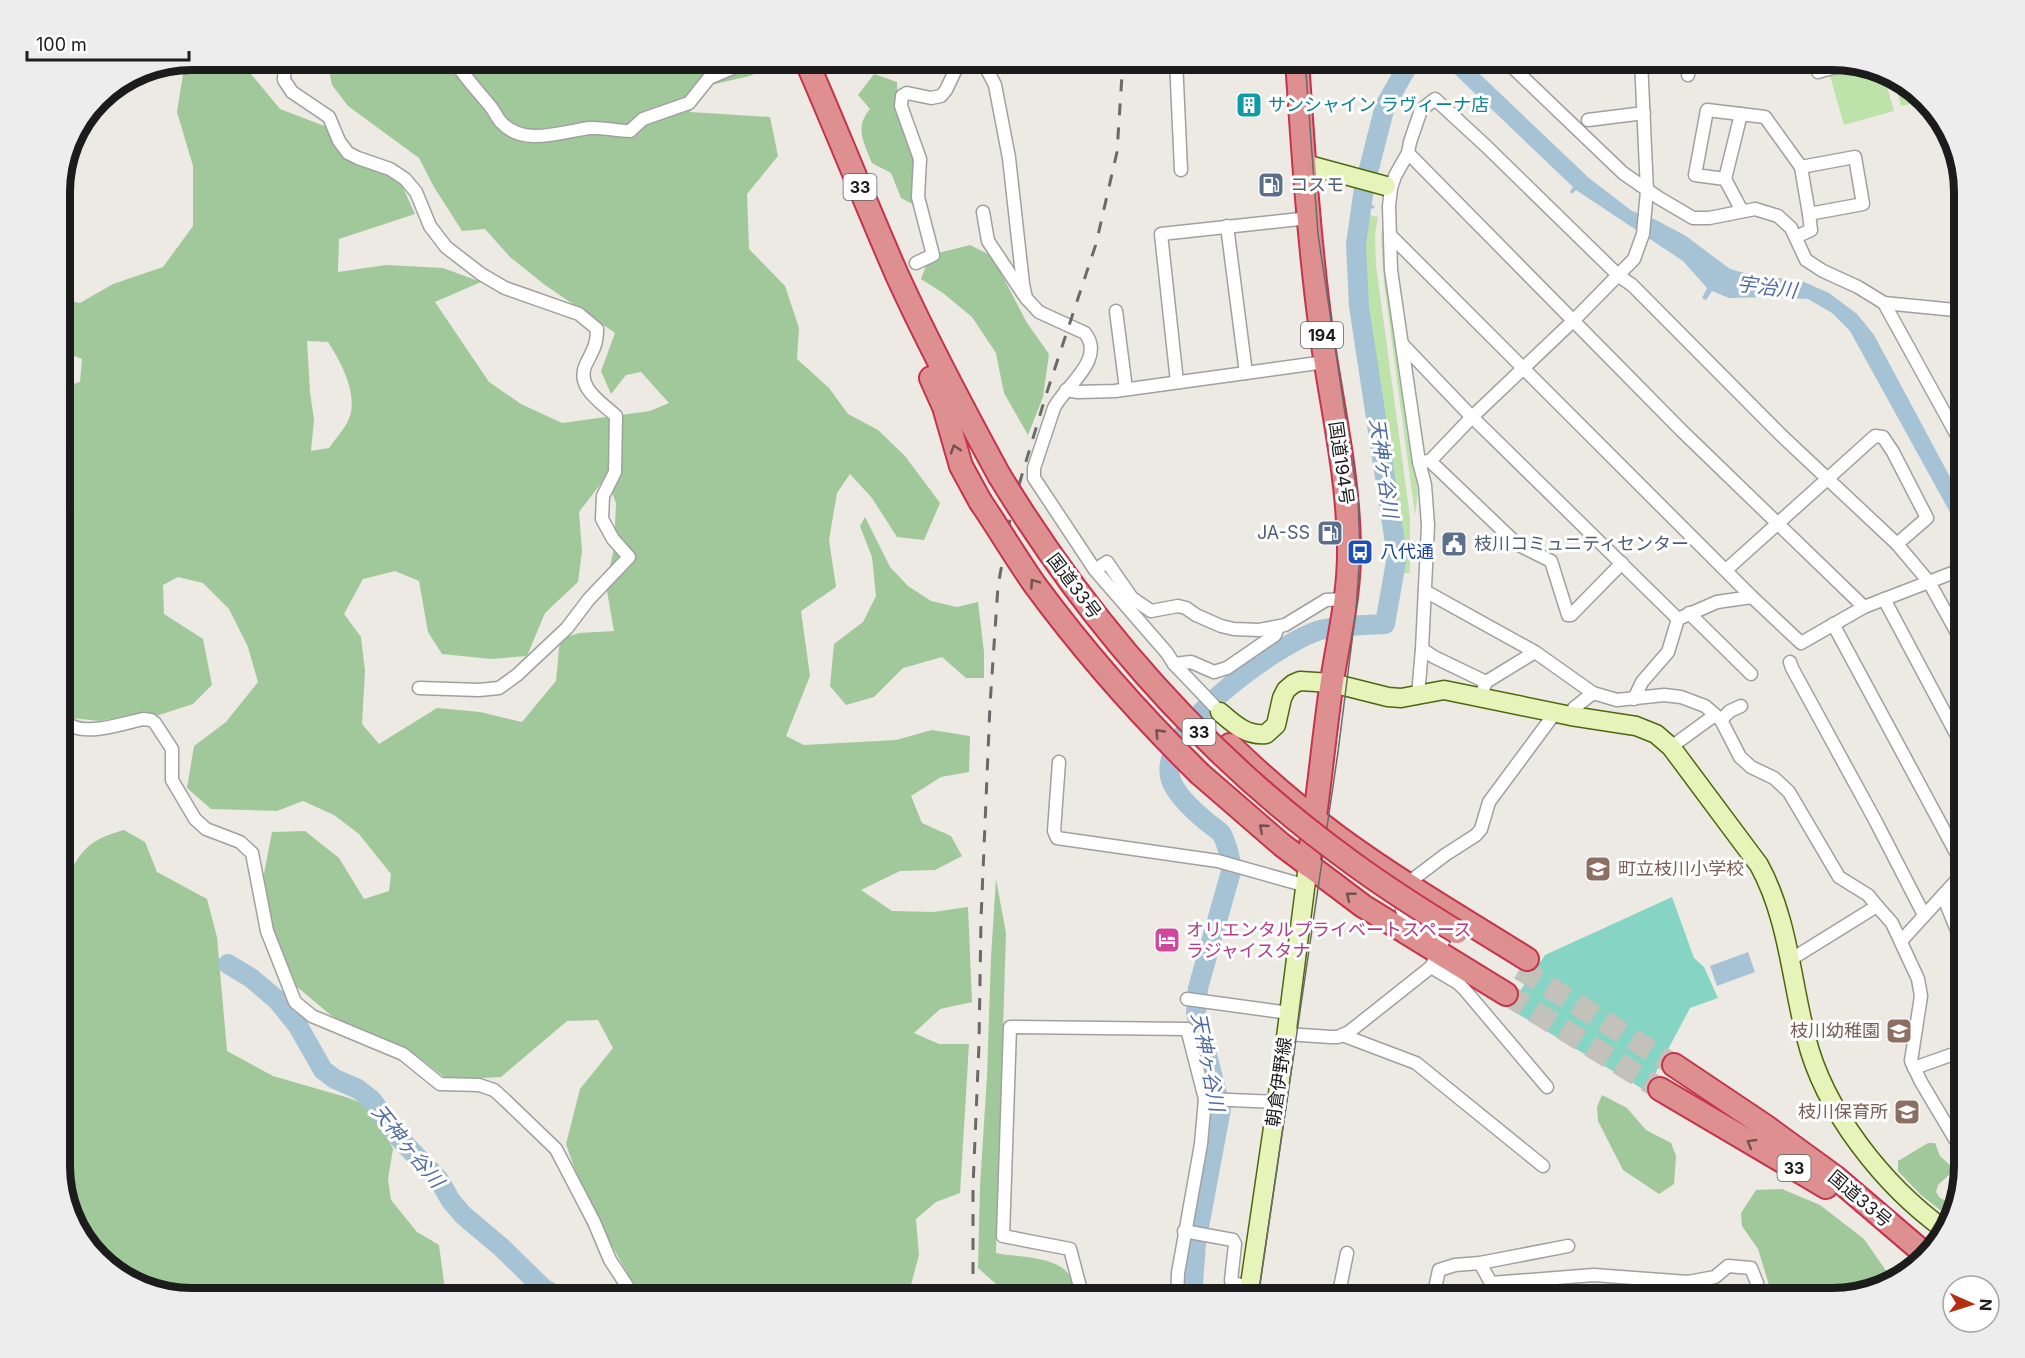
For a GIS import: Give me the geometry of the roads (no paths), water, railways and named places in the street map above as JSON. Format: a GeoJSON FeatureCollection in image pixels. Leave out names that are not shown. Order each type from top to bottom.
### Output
{"type":"FeatureCollection","features":[{"type":"Feature","properties":{"kind":"highway","name":"国道194号"},"geometry":{"type":"LineString","coordinates":[[1298,70],[1309,218],[1325,362],[1340,444],[1349,548],[1349,580],[1332,683],[1307,874]]}},
{"type":"Feature","properties":{"kind":"highway","name":"33"},"geometry":{"type":"LineString","coordinates":[[811,71],[907,269]]}},
{"type":"Feature","properties":{"kind":"highway"},"geometry":{"type":"LineString","coordinates":[[907,269],[1003,467],[1107,611],[1178,694],[1262,776],[1315,820]]}},
{"type":"Feature","properties":{"kind":"highway"},"geometry":{"type":"LineString","coordinates":[[907,269],[906,319],[944,407],[961,466],[980,501],[1034,584],[1081,646],[1120,693],[1200,774],[1282,845],[1307,874],[1363,906],[1435,960],[1506,994]]}},
{"type":"Feature","properties":{"kind":"highway","name":"国道33号"},"geometry":{"type":"LineString","coordinates":[[1003,467],[1058,567],[1087,605],[1150,682],[1245,777],[1349,861],[1390,890],[1457,932],[1523,964],[1409,885]]}},
{"type":"Feature","properties":{"kind":"highway","name":"33"},"geometry":{"type":"LineString","coordinates":[[1315,820],[1409,885]]}},
{"type":"Feature","properties":{"kind":"highway","name":"国道33号"},"geometry":{"type":"LineString","coordinates":[[1677,1060],[1776,1121],[1835,1177],[1920,1250]]}},
{"type":"Feature","properties":{"kind":"highway","name":"33"},"geometry":{"type":"LineString","coordinates":[[1660,1089],[1818,1182],[1915,1255]]}},
{"type":"Feature","properties":{"kind":"street"},"geometry":{"type":"LineString","coordinates":[[1176,70],[1181,170]]}},
{"type":"Feature","properties":{"kind":"street"},"geometry":{"type":"LineString","coordinates":[[1516,70],[1647,195],[1694,218],[1709,219],[1755,209],[1778,216],[1791,228],[1806,260],[1823,271],[1858,286],[1884,303],[1954,310]]}},
{"type":"Feature","properties":{"kind":"street"},"geometry":{"type":"LineString","coordinates":[[1424,461],[1574,320],[1619,276],[1636,255],[1643,234],[1647,195],[1642,70]]}},
{"type":"Feature","properties":{"kind":"street"},"geometry":{"type":"LineString","coordinates":[[1688,70],[1688,75]]}},
{"type":"Feature","properties":{"kind":"street"},"geometry":{"type":"LineString","coordinates":[[284,71],[284,80],[292,92],[329,117],[339,141],[348,153],[390,169],[405,179],[416,192],[430,226],[446,247],[481,274],[505,288],[579,314],[597,329],[597,344],[584,367],[584,382],[589,392],[616,416],[615,472],[603,496],[602,519],[613,539],[629,557],[589,599],[567,628],[517,675],[499,688],[479,690],[419,688]]}},
{"type":"Feature","properties":{"kind":"street"},"geometry":{"type":"LineString","coordinates":[[461,71],[502,123],[513,132],[550,135],[590,128],[630,131],[643,119],[688,103],[710,78],[727,71]]}},
{"type":"Feature","properties":{"kind":"street"},"geometry":{"type":"LineString","coordinates":[[907,269],[933,255],[918,197],[920,159],[902,106],[902,96],[907,93],[931,98],[941,96],[955,71]]}},
{"type":"Feature","properties":{"kind":"street"},"geometry":{"type":"LineString","coordinates":[[989,71],[995,85],[1009,158],[1026,298]]}},
{"type":"Feature","properties":{"kind":"street"},"geometry":{"type":"LineString","coordinates":[[1418,695],[1427,518],[1424,461],[1401,344],[1391,270],[1389,187],[1408,153],[1421,110],[1435,99],[1619,276],[1632,285],[1776,430],[1897,544],[1929,582],[1954,627]]}},
{"type":"Feature","properties":{"kind":"street"},"geometry":{"type":"LineString","coordinates":[[1725,179],[1695,175],[1707,110],[1765,117],[1801,167],[1811,230],[1796,237]]}},
{"type":"Feature","properties":{"kind":"street"},"geometry":{"type":"LineString","coordinates":[[1588,120],[1644,113]]}},
{"type":"Feature","properties":{"kind":"street"},"geometry":{"type":"LineString","coordinates":[[1741,114],[1725,179],[1742,212]]}},
{"type":"Feature","properties":{"kind":"street"},"geometry":{"type":"LineString","coordinates":[[1408,153],[1690,439],[1864,607]]}},
{"type":"Feature","properties":{"kind":"street"},"geometry":{"type":"LineString","coordinates":[[1801,167],[1855,157],[1863,204],[1809,214]]}},
{"type":"Feature","properties":{"kind":"street"},"geometry":{"type":"LineString","coordinates":[[1305,164],[1389,187]]}},
{"type":"Feature","properties":{"kind":"street"},"geometry":{"type":"LineString","coordinates":[[983,212],[988,241],[1026,298],[1039,312],[1085,333],[1089,339],[1091,353],[1089,361],[1054,408],[1034,468],[1034,478],[1095,570],[1199,692],[1239,728],[1251,733],[1266,734],[1276,725],[1282,698],[1293,684],[1300,681],[1332,683],[1401,698],[1444,690],[1483,690],[1535,652]]}},
{"type":"Feature","properties":{"kind":"street"},"geometry":{"type":"LineString","coordinates":[[1177,382],[1161,234],[1309,218]]}},
{"type":"Feature","properties":{"kind":"street"},"geometry":{"type":"LineString","coordinates":[[1227,226],[1246,373]]}},
{"type":"Feature","properties":{"kind":"street"},"geometry":{"type":"LineString","coordinates":[[1390,234],[1752,597],[1801,643],[1864,607],[1954,572]]}},
{"type":"Feature","properties":{"kind":"street"},"geometry":{"type":"LineString","coordinates":[[1884,303],[1954,430]]}},
{"type":"Feature","properties":{"kind":"street"},"geometry":{"type":"LineString","coordinates":[[1116,311],[1126,389]]}},
{"type":"Feature","properties":{"kind":"street"},"geometry":{"type":"LineString","coordinates":[[1401,344],[1472,417],[1622,563],[1751,674]]}},
{"type":"Feature","properties":{"kind":"street"},"geometry":{"type":"LineString","coordinates":[[1066,390],[1078,392],[1126,389],[1325,362]]}},
{"type":"Feature","properties":{"kind":"street"},"geometry":{"type":"LineString","coordinates":[[1726,570],[1875,436],[1883,437],[1893,452],[1927,518],[1897,544]]}},
{"type":"Feature","properties":{"kind":"street"},"geometry":{"type":"LineString","coordinates":[[1424,461],[1517,544],[1551,561],[1568,615],[1571,615],[1622,563]]}},
{"type":"Feature","properties":{"kind":"street"},"geometry":{"type":"LineString","coordinates":[[1095,570],[1107,562],[1132,598],[1151,611],[1178,606],[1208,621],[1234,629],[1259,630],[1285,625],[1326,600],[1345,604]]}},
{"type":"Feature","properties":{"kind":"street"},"geometry":{"type":"LineString","coordinates":[[1425,591],[1535,652],[1593,693],[1617,700],[1664,695],[1681,697],[1705,706],[1718,717],[1740,757],[1751,767],[1774,778],[1789,792],[1839,877],[1868,895],[1892,923],[1902,940],[1903,948],[1918,979],[1921,996],[1911,1061],[1954,1137]]}},
{"type":"Feature","properties":{"kind":"street"},"geometry":{"type":"LineString","coordinates":[[1634,699],[1642,682],[1668,652],[1684,616],[1717,602],[1752,597]]}},
{"type":"Feature","properties":{"kind":"street"},"geometry":{"type":"LineString","coordinates":[[1884,599],[1954,730]]}},
{"type":"Feature","properties":{"kind":"street"},"geometry":{"type":"LineString","coordinates":[[1146,629],[1153,623],[1156,610]]}},
{"type":"Feature","properties":{"kind":"street"},"geometry":{"type":"LineString","coordinates":[[1833,624],[1954,850]]}},
{"type":"Feature","properties":{"kind":"street"},"geometry":{"type":"LineString","coordinates":[[1174,664],[1191,662],[1214,672],[1227,668],[1275,635],[1278,627]]}},
{"type":"Feature","properties":{"kind":"street"},"geometry":{"type":"LineString","coordinates":[[1422,649],[1483,690],[1563,715],[1636,726],[1656,734],[1671,747],[1759,865],[1776,901],[1806,1039],[1835,1107],[1875,1164],[1923,1212],[1939,1225]]}},
{"type":"Feature","properties":{"kind":"street"},"geometry":{"type":"LineString","coordinates":[[1790,662],[1924,915]]}},
{"type":"Feature","properties":{"kind":"street"},"geometry":{"type":"LineString","coordinates":[[1286,1034],[1331,1037],[1349,1032],[1435,960],[1445,937],[1422,922],[1408,917],[1402,910],[1409,885],[1421,872],[1476,835],[1481,829],[1489,802],[1563,715],[1593,693]]}},
{"type":"Feature","properties":{"kind":"street"},"geometry":{"type":"LineString","coordinates":[[1671,747],[1718,717],[1741,706]]}},
{"type":"Feature","properties":{"kind":"street"},"geometry":{"type":"LineString","coordinates":[[71,726],[81,729],[102,727],[143,719],[155,723],[172,749],[172,780],[195,819],[206,829],[240,842],[252,854],[267,931],[295,1002],[312,1016],[403,1054],[440,1084],[479,1085],[494,1090],[556,1149],[594,1222],[610,1260],[628,1288]]}},
{"type":"Feature","properties":{"kind":"street"},"geometry":{"type":"LineString","coordinates":[[1059,762],[1053,831],[1057,838],[1218,861],[1247,867],[1296,883],[1307,874]]}},
{"type":"Feature","properties":{"kind":"street","name":"朝倉伊野線"},"geometry":{"type":"LineString","coordinates":[[1250,1288],[1307,874]]}},
{"type":"Feature","properties":{"kind":"street"},"geometry":{"type":"LineString","coordinates":[[1902,940],[1954,883]]}},
{"type":"Feature","properties":{"kind":"street"},"geometry":{"type":"LineString","coordinates":[[1943,896],[1954,923]]}},
{"type":"Feature","properties":{"kind":"street"},"geometry":{"type":"LineString","coordinates":[[1790,960],[1877,906]]}},
{"type":"Feature","properties":{"kind":"street"},"geometry":{"type":"LineString","coordinates":[[1435,960],[1465,990],[1547,1087]]}},
{"type":"Feature","properties":{"kind":"street"},"geometry":{"type":"LineString","coordinates":[[1188,999],[1289,1013]]}},
{"type":"Feature","properties":{"kind":"street"},"geometry":{"type":"LineString","coordinates":[[1080,1288],[1070,1249],[1003,1236],[1010,1027],[1187,1029],[1208,1099],[1178,1273],[1177,1288]]}},
{"type":"Feature","properties":{"kind":"street"},"geometry":{"type":"LineString","coordinates":[[1342,1035],[1416,1063],[1544,1166]]}},
{"type":"Feature","properties":{"kind":"street"},"geometry":{"type":"LineString","coordinates":[[1914,1068],[1954,1054]]}},
{"type":"Feature","properties":{"kind":"street"},"geometry":{"type":"LineString","coordinates":[[1208,1099],[1277,1102]]}},
{"type":"Feature","properties":{"kind":"street"},"geometry":{"type":"LineString","coordinates":[[1187,1231],[1233,1240],[1235,1244],[1231,1281],[1242,1288]]}},
{"type":"Feature","properties":{"kind":"street"},"geometry":{"type":"LineString","coordinates":[[1435,1288],[1439,1270],[1455,1265],[1480,1263],[1568,1245]]}},
{"type":"Feature","properties":{"kind":"street"},"geometry":{"type":"LineString","coordinates":[[1340,1288],[1347,1253]]}},
{"type":"Feature","properties":{"kind":"street"},"geometry":{"type":"LineString","coordinates":[[1480,1263],[1491,1283],[1594,1275],[1688,1282],[1715,1277],[1728,1266],[1751,1268],[1757,1288]]}},
{"type":"Feature","properties":{"kind":"water","name":"宇治川"},"geometry":{"type":"Polygon","coordinates":[[[1451,70],[1476,70],[1589,178],[1632,211],[1654,219],[1686,236],[1730,269],[1752,275],[1802,281],[1829,293],[1857,314],[1874,335],[1954,484],[1954,520],[1850,331],[1832,313],[1808,299],[1729,298],[1712,291],[1706,300],[1702,298],[1707,288],[1683,261],[1576,190],[1572,194],[1570,192],[1573,187],[1451,70]]]}},
{"type":"Feature","properties":{"kind":"water"},"geometry":{"type":"Polygon","coordinates":[[[1748,952],[1755,972],[1717,986],[1710,966],[1748,952]]]}},
{"type":"Feature","properties":{"kind":"waterway","name":"天神ヶ谷川"},"geometry":{"type":"LineString","coordinates":[[1193,1288],[1196,1243],[1221,1109],[1196,1013],[1198,988],[1232,868],[1227,845],[1221,833],[1192,808],[1173,786],[1171,760],[1181,738],[1199,715],[1223,692],[1275,653],[1317,631],[1342,626],[1385,624],[1397,556],[1359,306],[1356,244],[1364,188],[1385,106],[1405,70]]}},
{"type":"Feature","properties":{"kind":"waterway"},"geometry":{"type":"LineString","coordinates":[[1362,205],[1373,207]]}},
{"type":"Feature","properties":{"kind":"waterway","name":"天神ヶ谷川"},"geometry":{"type":"LineString","coordinates":[[228,964],[251,978],[277,1000],[298,1026],[323,1070],[335,1079],[358,1089],[372,1100],[400,1139],[439,1180],[451,1201],[463,1215],[501,1247],[543,1288]]}},
{"type":"Feature","properties":{"kind":"tunnel"},"geometry":{"type":"LineString","coordinates":[[1520,969],[1674,1065]]}},
{"type":"Feature","properties":{"kind":"tunnel"},"geometry":{"type":"LineString","coordinates":[[1506,994],[1660,1089]]}},
{"type":"Feature","properties":{"kind":"tram line"},"geometry":{"type":"LineString","coordinates":[[1259,1288],[1338,752],[1356,609],[1360,552],[1358,500],[1318,234],[1306,70]]}},
{"type":"Feature","properties":{"kind":"railway"},"geometry":{"type":"LineString","coordinates":[[973,1288],[973,1187],[981,919],[990,705],[998,586],[1012,508],[1046,395],[1096,244],[1117,152],[1122,70]]}},
{"type":"Feature","properties":{"kind":"place","name":"サンシャイン ラヴィーナ店"},"geometry":{"type":"Point","coordinates":[1249,105]}},
{"type":"Feature","properties":{"kind":"place","name":"コスモ"},"geometry":{"type":"Point","coordinates":[1271,185]}},
{"type":"Feature","properties":{"kind":"place","name":"JA-SS"},"geometry":{"type":"Point","coordinates":[1330,533]}},
{"type":"Feature","properties":{"kind":"place","name":"枝川コミュニティセンター"},"geometry":{"type":"Point","coordinates":[1454,544]}},
{"type":"Feature","properties":{"kind":"place","name":"八代通"},"geometry":{"type":"Point","coordinates":[1360,552]}},
{"type":"Feature","properties":{"kind":"place","name":"町立枝川小学校"},"geometry":{"type":"Point","coordinates":[1598,869]}},
{"type":"Feature","properties":{"kind":"place","name":"オリエンタルプライベートスペース ラジャイスタナ"},"geometry":{"type":"Point","coordinates":[1167,940]}},
{"type":"Feature","properties":{"kind":"place","name":"枝川幼稚園"},"geometry":{"type":"Point","coordinates":[1899,1031]}},
{"type":"Feature","properties":{"kind":"place","name":"枝川保育所"},"geometry":{"type":"Point","coordinates":[1907,1112]}}]}
